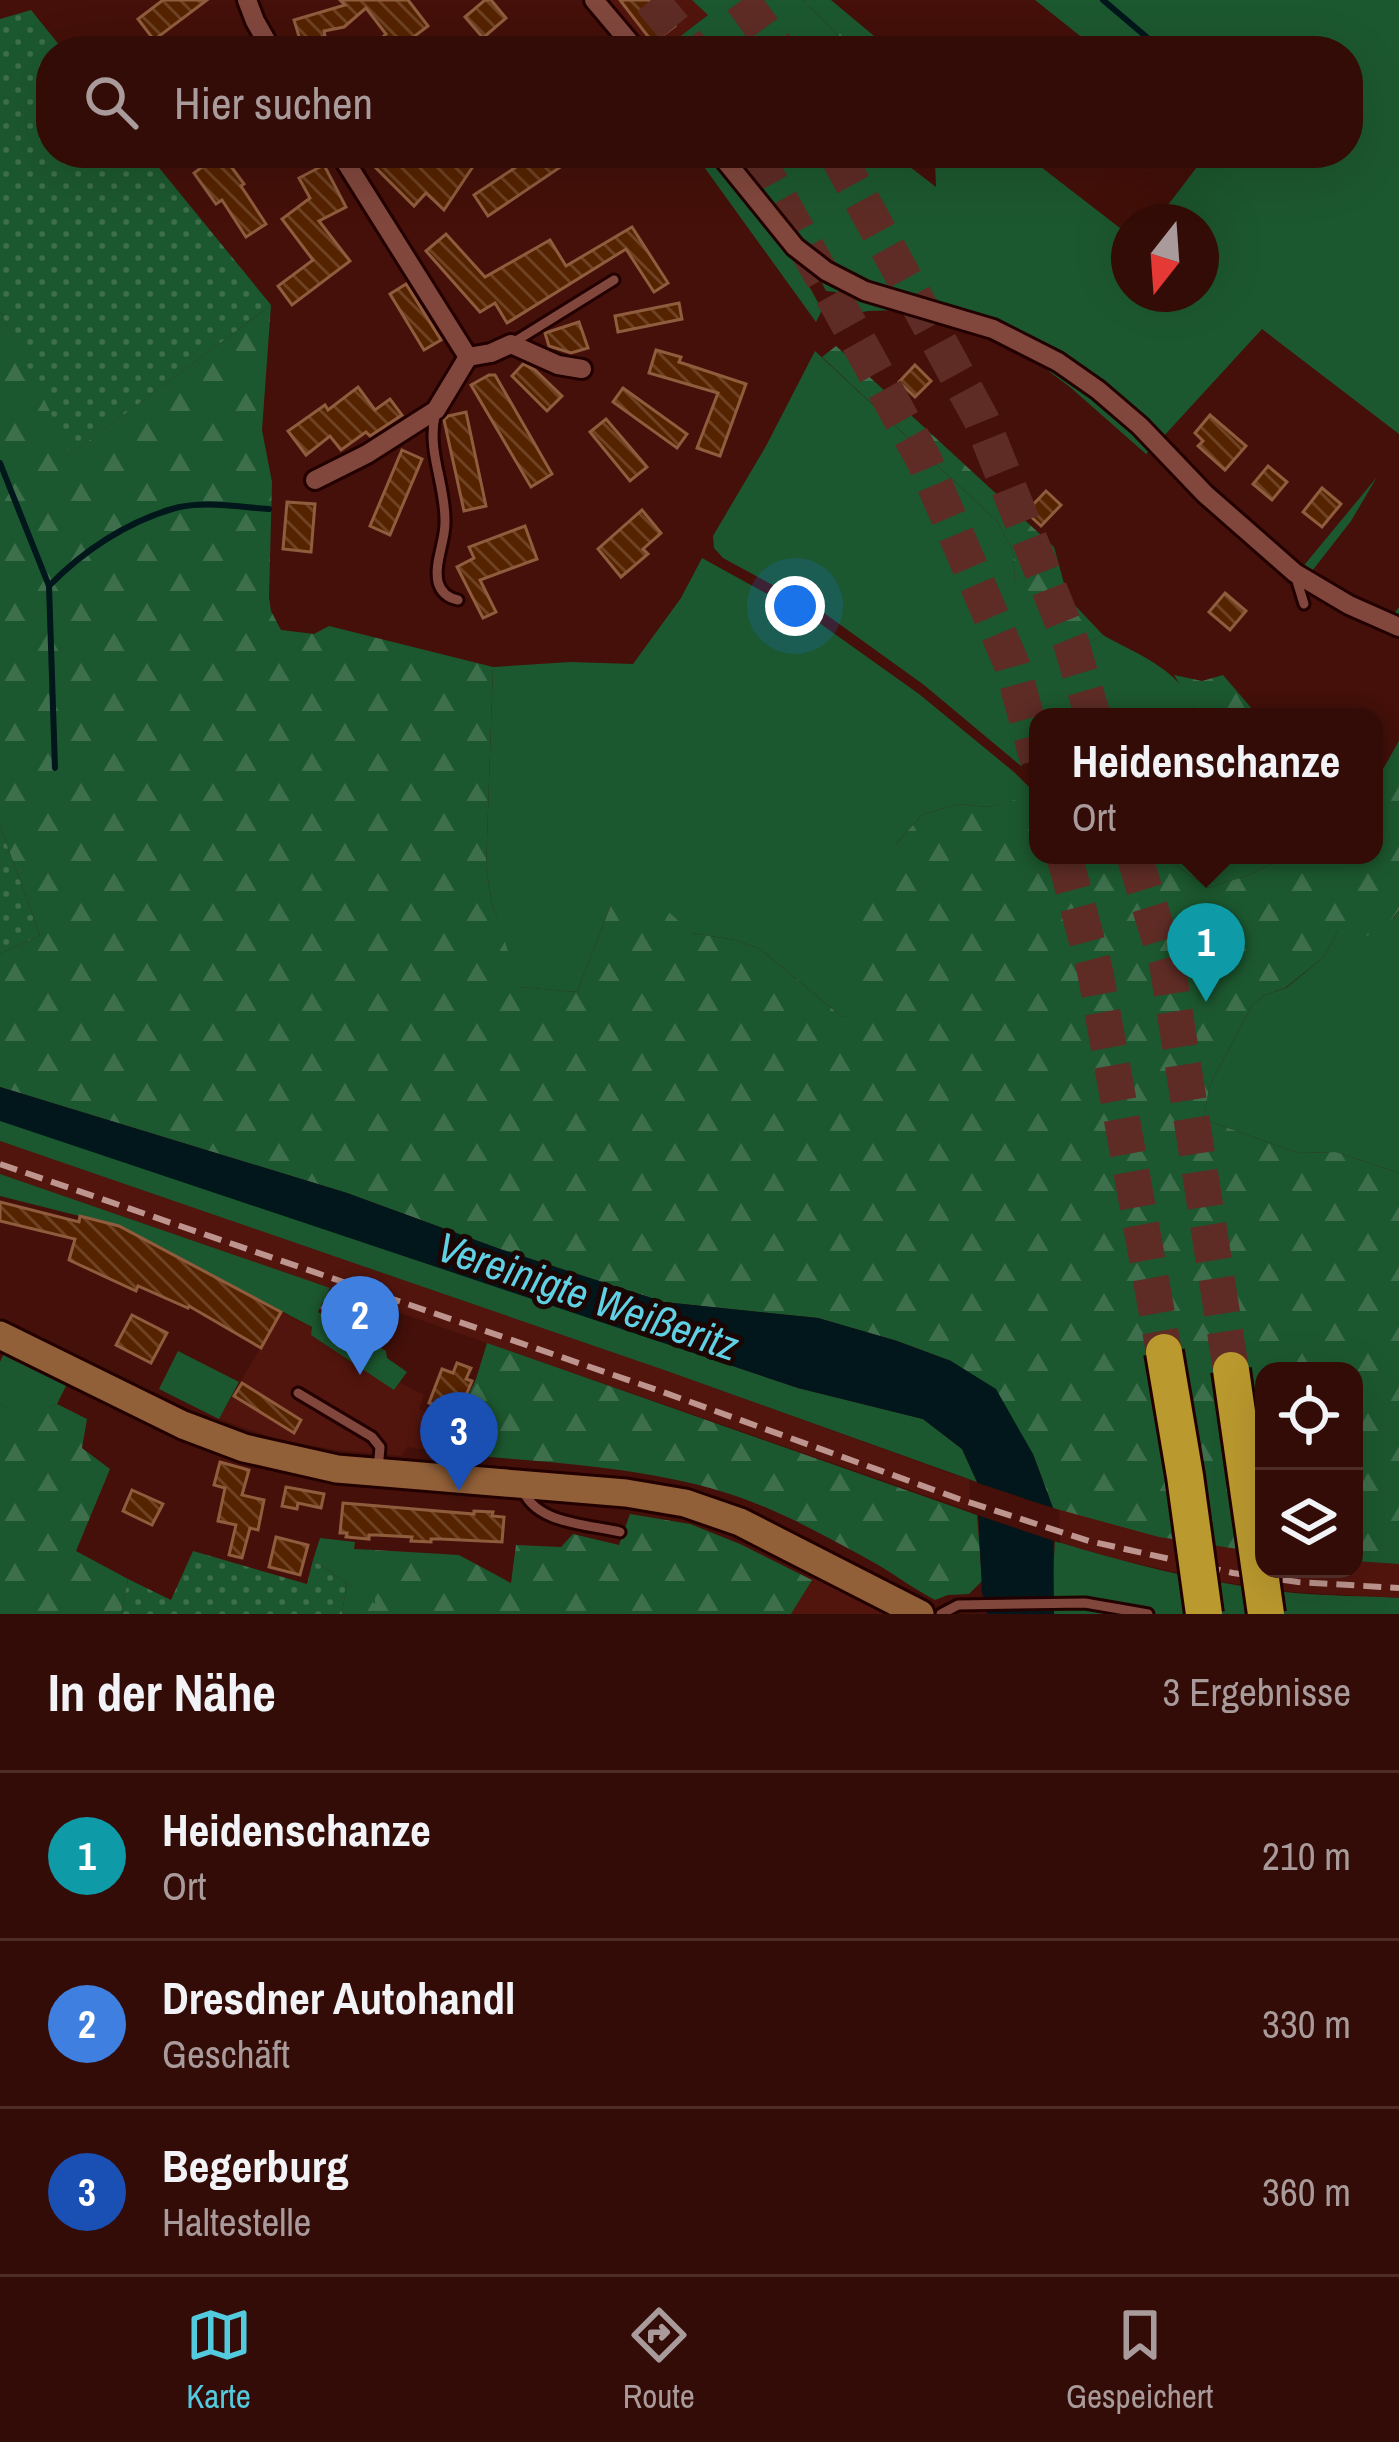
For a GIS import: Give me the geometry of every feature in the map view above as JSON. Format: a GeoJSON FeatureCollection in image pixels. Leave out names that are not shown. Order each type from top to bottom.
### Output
{"type":"FeatureCollection","features":[{"type":"Feature","properties":{"kind":"highway"},"geometry":{"type":"LineString","coordinates":[[1163,1352],[1204,1614]]}},
{"type":"Feature","properties":{"kind":"highway"},"geometry":{"type":"LineString","coordinates":[[1231,1370],[1266,1614]]}},
{"type":"Feature","properties":{"kind":"main road"},"geometry":{"type":"LineString","coordinates":[[0,1335],[211,1437],[276,1457],[377,1473],[652,1496],[715,1512],[920,1614]]}},
{"type":"Feature","properties":{"kind":"street"},"geometry":{"type":"LineString","coordinates":[[247,0],[264,36]]}},
{"type":"Feature","properties":{"kind":"street"},"geometry":{"type":"LineString","coordinates":[[594,0],[624,36]]}},
{"type":"Feature","properties":{"kind":"street"},"geometry":{"type":"LineString","coordinates":[[349,168],[468,356]]}},
{"type":"Feature","properties":{"kind":"street"},"geometry":{"type":"LineString","coordinates":[[731,168],[810,260],[866,291],[992,329],[1058,362],[1140,426],[1205,494],[1295,573],[1336,599],[1399,627]]}},
{"type":"Feature","properties":{"kind":"street"},"geometry":{"type":"LineString","coordinates":[[468,356],[511,344],[558,365],[582,369]]}},
{"type":"Feature","properties":{"kind":"street"},"geometry":{"type":"LineString","coordinates":[[315,480],[436,410],[468,356]]}},
{"type":"Feature","properties":{"kind":"lane"},"geometry":{"type":"LineString","coordinates":[[511,344],[614,280]]}},
{"type":"Feature","properties":{"kind":"lane"},"geometry":{"type":"LineString","coordinates":[[436,410],[431,436],[445,521],[438,581],[449,598],[458,600]]}},
{"type":"Feature","properties":{"kind":"lane"},"geometry":{"type":"LineString","coordinates":[[1295,573],[1304,604]]}},
{"type":"Feature","properties":{"kind":"lane"},"geometry":{"type":"LineString","coordinates":[[298,1394],[372,1437],[380,1447],[377,1473]]}},
{"type":"Feature","properties":{"kind":"lane"},"geometry":{"type":"LineString","coordinates":[[522,1485],[535,1510],[620,1532]]}},
{"type":"Feature","properties":{"kind":"lane"},"geometry":{"type":"LineString","coordinates":[[941,1614],[974,1604],[1085,1604],[1148,1614]]}},
{"type":"Feature","properties":{"kind":"shaded area"},"geometry":{"type":"Polygon","coordinates":[[[606,0],[692,0],[709,14],[680,36],[635,36],[606,0]]]}},
{"type":"Feature","properties":{"kind":"shaded area"},"geometry":{"type":"Polygon","coordinates":[[[0,1141],[955,1475],[1159,1537],[1255,1552],[1255,1578],[1363,1578],[1363,1562],[1399,1564],[1399,1598],[1292,1592],[1223,1582],[1075,1547],[0,1174],[0,1141]]]}},
{"type":"Feature","properties":{"kind":"shaded area"},"geometry":{"type":"Polygon","coordinates":[[[281,1312],[313,1328],[394,1390],[400,1383],[424,1395],[419,1409],[455,1424],[448,1453],[407,1447],[402,1456],[336,1450],[276,1439],[219,1419],[281,1312]]]}},
{"type":"Feature","properties":{"kind":"shaded area"},"geometry":{"type":"Polygon","coordinates":[[[816,1572],[898,1614],[791,1614],[816,1572]]]}},
{"type":"Feature","properties":{"kind":"green space"},"geometry":{"type":"Polygon","coordinates":[[[692,0],[803,0],[839,36],[681,36],[708,15],[692,0]]]}},
{"type":"Feature","properties":{"kind":"green space"},"geometry":{"type":"Polygon","coordinates":[[[803,0],[831,0],[874,36],[839,36],[803,0]]]}},
{"type":"Feature","properties":{"kind":"green space"},"geometry":{"type":"Polygon","coordinates":[[[1035,0],[1399,0],[1399,434],[1262,329],[1162,438],[1056,355],[881,292],[809,252],[738,168],[911,168],[936,187],[935,168],[1042,168],[1111,221],[1111,312],[1219,312],[1219,204],[1169,204],[1196,168],[1363,168],[1363,36],[1080,36],[1035,0]]]}},
{"type":"Feature","properties":{"kind":"green space"},"geometry":{"type":"Polygon","coordinates":[[[31,10],[52,36],[36,36],[36,168],[159,168],[271,305],[71,454],[0,311],[0,19],[31,10]]]}},
{"type":"Feature","properties":{"kind":"green space"},"geometry":{"type":"Polygon","coordinates":[[[705,168],[726,168],[803,260],[802,273],[822,310],[816,322],[705,168]]]}},
{"type":"Feature","properties":{"kind":"green space"},"geometry":{"type":"Polygon","coordinates":[[[819,277],[981,330],[1076,380],[1153,447],[1146,454],[1070,387],[1035,361],[996,342],[899,310],[836,317],[845,307],[836,292],[826,291],[819,277]]]}},
{"type":"Feature","properties":{"kind":"green space"},"geometry":{"type":"Polygon","coordinates":[[[271,305],[262,430],[272,482],[271,611],[281,630],[314,634],[329,626],[493,667],[486,868],[492,903],[520,987],[577,992],[611,905],[663,907],[692,933],[760,949],[841,1016],[855,1017],[847,963],[881,870],[922,815],[958,804],[988,807],[1029,796],[1029,864],[1175,864],[1208,888],[1271,864],[1383,864],[1383,769],[1399,741],[1399,910],[1372,934],[1357,936],[1338,930],[1324,957],[1285,988],[1252,1005],[1210,1085],[1203,1119],[1298,1153],[1336,1152],[1399,1173],[1399,1564],[1363,1562],[1363,1362],[1255,1362],[1255,1552],[1159,1537],[1053,1508],[1033,1454],[951,1361],[818,1318],[664,1302],[347,1193],[0,1087],[0,954],[40,935],[0,826],[0,311],[72,453],[271,305]]]}},
{"type":"Feature","properties":{"kind":"green space"},"geometry":{"type":"Polygon","coordinates":[[[836,346],[1054,547],[1068,598],[1103,635],[1084,645],[1039,610],[1015,583],[1013,551],[997,521],[822,357],[836,346]]]}},
{"type":"Feature","properties":{"kind":"green space"},"geometry":{"type":"Polygon","coordinates":[[[815,351],[997,521],[1013,551],[1015,583],[1084,645],[1103,635],[1160,667],[1183,688],[1194,708],[1029,708],[1029,759],[1021,766],[924,685],[824,613],[723,558],[714,548],[713,536],[815,351]]]}},
{"type":"Feature","properties":{"kind":"green space"},"geometry":{"type":"Polygon","coordinates":[[[1377,477],[1351,521],[1312,571],[1393,615],[1399,607],[1399,622],[1301,569],[1377,477]]]}},
{"type":"Feature","properties":{"kind":"green space"},"geometry":{"type":"Polygon","coordinates":[[[702,558],[818,622],[919,694],[1029,787],[1029,797],[988,807],[958,804],[922,815],[896,844],[856,1018],[841,1016],[760,949],[692,933],[611,905],[577,992],[519,987],[486,868],[493,667],[633,664],[681,598],[702,558]]]}},
{"type":"Feature","properties":{"kind":"green space"},"geometry":{"type":"Polygon","coordinates":[[[1174,675],[1202,681],[1223,675],[1251,708],[1194,708],[1174,675]]]}},
{"type":"Feature","properties":{"kind":"green space"},"geometry":{"type":"Polygon","coordinates":[[[0,826],[40,935],[0,954],[0,826]]]}},
{"type":"Feature","properties":{"kind":"green space"},"geometry":{"type":"Polygon","coordinates":[[[1175,864],[1271,864],[1249,875],[1208,888],[1175,864]]]}},
{"type":"Feature","properties":{"kind":"green space"},"geometry":{"type":"Polygon","coordinates":[[[1399,910],[1399,1173],[1336,1152],[1298,1153],[1203,1119],[1210,1085],[1252,1005],[1286,988],[1324,957],[1338,930],[1394,918],[1399,910]]]}},
{"type":"Feature","properties":{"kind":"green space"},"geometry":{"type":"Polygon","coordinates":[[[0,1120],[798,1388],[923,1419],[962,1449],[977,1482],[0,1141],[0,1120]]]}},
{"type":"Feature","properties":{"kind":"green space"},"geometry":{"type":"Polygon","coordinates":[[[0,1174],[330,1288],[318,1312],[386,1351],[387,1358],[407,1372],[394,1390],[311,1335],[312,1327],[119,1226],[0,1196],[0,1174]]]}},
{"type":"Feature","properties":{"kind":"green space"},"geometry":{"type":"Polygon","coordinates":[[[10,1340],[73,1372],[57,1404],[25,1416],[0,1404],[0,1362],[10,1340]]]}},
{"type":"Feature","properties":{"kind":"green space"},"geometry":{"type":"Polygon","coordinates":[[[487,1343],[977,1515],[982,1581],[969,1594],[935,1600],[793,1520],[704,1486],[595,1467],[448,1453],[451,1433],[487,1343]]]}},
{"type":"Feature","properties":{"kind":"green space"},"geometry":{"type":"Polygon","coordinates":[[[178,1351],[239,1382],[219,1419],[159,1389],[178,1351]]]}},
{"type":"Feature","properties":{"kind":"green space"},"geometry":{"type":"Polygon","coordinates":[[[0,1404],[25,1415],[57,1404],[87,1419],[82,1448],[110,1469],[76,1551],[128,1579],[121,1614],[0,1614],[0,1404]]]}},
{"type":"Feature","properties":{"kind":"green space"},"geometry":{"type":"Polygon","coordinates":[[[630,1514],[690,1524],[812,1580],[791,1614],[342,1614],[347,1583],[375,1604],[375,1550],[459,1555],[511,1583],[516,1545],[561,1547],[573,1534],[619,1545],[630,1514]]]}},
{"type":"Feature","properties":{"kind":"green space"},"geometry":{"type":"Polygon","coordinates":[[[320,1538],[375,1550],[375,1606],[313,1560],[320,1538]]]}},
{"type":"Feature","properties":{"kind":"green space"},"geometry":{"type":"Polygon","coordinates":[[[1055,1541],[1234,1585],[1399,1598],[1399,1614],[1054,1614],[1055,1541]]]}},
{"type":"Feature","properties":{"kind":"green space"},"geometry":{"type":"Polygon","coordinates":[[[193,1551],[307,1584],[313,1560],[347,1583],[342,1614],[121,1614],[128,1579],[171,1600],[193,1551]]]}},
{"type":"Feature","properties":{"kind":"water","name":"Vereinigte Weißeritz"},"geometry":{"type":"Polygon","coordinates":[[[0,1087],[347,1193],[664,1302],[818,1318],[951,1361],[996,1389],[1033,1454],[1053,1508],[1054,1614],[987,1614],[977,1482],[962,1449],[923,1419],[798,1388],[0,1121],[0,1087]]]}},
{"type":"Feature","properties":{"kind":"pier"},"geometry":{"type":"Polygon","coordinates":[[[969,1480],[1059,1510],[1060,1543],[971,1513],[969,1480]]]}},
{"type":"Feature","properties":{"kind":"building"},"geometry":{"type":"Polygon","coordinates":[[[163,0],[207,0],[159,36],[151,36],[138,19],[163,0]]]}},
{"type":"Feature","properties":{"kind":"building"},"geometry":{"type":"Polygon","coordinates":[[[340,0],[408,0],[428,26],[415,36],[384,36],[366,8],[344,27],[324,31],[325,36],[299,36],[294,20],[345,5],[340,0]]]}},
{"type":"Feature","properties":{"kind":"building"},"geometry":{"type":"Polygon","coordinates":[[[491,0],[506,18],[481,36],[465,17],[491,0]]]}},
{"type":"Feature","properties":{"kind":"building"},"geometry":{"type":"Polygon","coordinates":[[[620,0],[655,0],[675,26],[662,36],[648,36],[620,0]]]}},
{"type":"Feature","properties":{"kind":"building"},"geometry":{"type":"Polygon","coordinates":[[[201,168],[232,168],[266,224],[246,237],[222,200],[216,204],[194,173],[201,168]]]}},
{"type":"Feature","properties":{"kind":"building"},"geometry":{"type":"Polygon","coordinates":[[[326,168],[346,207],[319,221],[350,261],[292,305],[278,286],[313,260],[282,219],[310,198],[299,178],[326,168]]]}},
{"type":"Feature","properties":{"kind":"building"},"geometry":{"type":"Polygon","coordinates":[[[376,168],[472,168],[444,210],[426,193],[414,206],[376,168]]]}},
{"type":"Feature","properties":{"kind":"building"},"geometry":{"type":"Polygon","coordinates":[[[514,168],[559,168],[488,216],[474,195],[514,168]]]}},
{"type":"Feature","properties":{"kind":"building"},"geometry":{"type":"Polygon","coordinates":[[[632,227],[668,283],[654,292],[626,249],[507,323],[495,303],[480,312],[426,251],[446,234],[485,277],[550,240],[566,266],[632,227]]]}},
{"type":"Feature","properties":{"kind":"building"},"geometry":{"type":"Polygon","coordinates":[[[406,284],[441,340],[424,350],[390,294],[406,284]]]}},
{"type":"Feature","properties":{"kind":"building"},"geometry":{"type":"Polygon","coordinates":[[[679,303],[682,319],[618,332],[615,316],[679,303]]]}},
{"type":"Feature","properties":{"kind":"building"},"geometry":{"type":"Polygon","coordinates":[[[579,322],[588,348],[571,353],[549,346],[545,333],[579,322]]]}},
{"type":"Feature","properties":{"kind":"building"},"geometry":{"type":"Polygon","coordinates":[[[656,350],[746,384],[720,456],[697,448],[718,393],[649,373],[656,350]]]}},
{"type":"Feature","properties":{"kind":"building"},"geometry":{"type":"Polygon","coordinates":[[[523,364],[562,396],[547,411],[512,376],[523,364]]]}},
{"type":"Feature","properties":{"kind":"building"},"geometry":{"type":"Polygon","coordinates":[[[915,365],[931,381],[915,397],[899,382],[915,365]]]}},
{"type":"Feature","properties":{"kind":"building"},"geometry":{"type":"Polygon","coordinates":[[[495,375],[552,474],[531,487],[471,385],[495,375]]]}},
{"type":"Feature","properties":{"kind":"building"},"geometry":{"type":"Polygon","coordinates":[[[358,387],[375,410],[390,399],[402,415],[341,450],[330,436],[306,455],[288,431],[358,387]]]}},
{"type":"Feature","properties":{"kind":"building"},"geometry":{"type":"Polygon","coordinates":[[[623,388],[687,434],[677,448],[613,402],[623,388]]]}},
{"type":"Feature","properties":{"kind":"building"},"geometry":{"type":"Polygon","coordinates":[[[466,412],[486,506],[464,511],[444,420],[466,412]]]}},
{"type":"Feature","properties":{"kind":"building"},"geometry":{"type":"Polygon","coordinates":[[[1210,415],[1246,446],[1225,470],[1198,446],[1203,441],[1195,433],[1210,415]]]}},
{"type":"Feature","properties":{"kind":"building"},"geometry":{"type":"Polygon","coordinates":[[[606,419],[647,467],[630,481],[590,432],[606,419]]]}},
{"type":"Feature","properties":{"kind":"building"},"geometry":{"type":"Polygon","coordinates":[[[402,450],[422,459],[390,535],[370,526],[402,450]]]}},
{"type":"Feature","properties":{"kind":"building"},"geometry":{"type":"Polygon","coordinates":[[[1268,466],[1287,482],[1272,500],[1253,484],[1268,466]]]}},
{"type":"Feature","properties":{"kind":"building"},"geometry":{"type":"Polygon","coordinates":[[[1322,488],[1341,504],[1322,527],[1303,512],[1322,488]]]}},
{"type":"Feature","properties":{"kind":"building"},"geometry":{"type":"Polygon","coordinates":[[[1046,491],[1061,505],[1041,526],[1026,512],[1046,491]]]}},
{"type":"Feature","properties":{"kind":"building"},"geometry":{"type":"Polygon","coordinates":[[[287,502],[315,504],[311,552],[283,549],[287,502]]]}},
{"type":"Feature","properties":{"kind":"building"},"geometry":{"type":"Polygon","coordinates":[[[642,510],[661,533],[643,549],[648,554],[621,577],[598,549],[642,510]]]}},
{"type":"Feature","properties":{"kind":"building"},"geometry":{"type":"Polygon","coordinates":[[[525,526],[537,559],[480,580],[496,612],[483,618],[457,567],[474,558],[469,547],[525,526]]]}},
{"type":"Feature","properties":{"kind":"building"},"geometry":{"type":"Polygon","coordinates":[[[1225,593],[1246,611],[1230,630],[1209,612],[1225,593]]]}},
{"type":"Feature","properties":{"kind":"building"},"geometry":{"type":"Polygon","coordinates":[[[0,1202],[79,1222],[80,1216],[119,1226],[281,1312],[261,1348],[189,1306],[138,1286],[136,1291],[69,1260],[75,1239],[0,1221],[0,1202]]]}},
{"type":"Feature","properties":{"kind":"building"},"geometry":{"type":"Polygon","coordinates":[[[333,1293],[354,1308],[343,1323],[322,1308],[333,1293]]]}},
{"type":"Feature","properties":{"kind":"building"},"geometry":{"type":"Polygon","coordinates":[[[132,1315],[167,1333],[151,1363],[116,1345],[132,1315]]]}},
{"type":"Feature","properties":{"kind":"building"},"geometry":{"type":"Polygon","coordinates":[[[457,1363],[471,1368],[466,1379],[472,1381],[458,1415],[429,1403],[442,1369],[453,1373],[457,1363]]]}},
{"type":"Feature","properties":{"kind":"building"},"geometry":{"type":"Polygon","coordinates":[[[242,1383],[301,1420],[294,1433],[234,1396],[242,1383]]]}},
{"type":"Feature","properties":{"kind":"building"},"geometry":{"type":"Polygon","coordinates":[[[220,1462],[249,1470],[242,1495],[264,1500],[258,1530],[250,1528],[242,1558],[229,1555],[236,1525],[218,1521],[225,1488],[214,1485],[220,1462]]]}},
{"type":"Feature","properties":{"kind":"building"},"geometry":{"type":"Polygon","coordinates":[[[286,1487],[324,1494],[321,1508],[298,1503],[297,1509],[282,1506],[286,1487]]]}},
{"type":"Feature","properties":{"kind":"building"},"geometry":{"type":"Polygon","coordinates":[[[132,1490],[163,1504],[152,1525],[123,1511],[132,1490]]]}},
{"type":"Feature","properties":{"kind":"building"},"geometry":{"type":"Polygon","coordinates":[[[343,1503],[493,1512],[492,1516],[504,1517],[502,1542],[346,1537],[347,1533],[340,1533],[343,1503]]]}},
{"type":"Feature","properties":{"kind":"building"},"geometry":{"type":"Polygon","coordinates":[[[276,1537],[308,1545],[300,1575],[269,1567],[276,1537]]]}},
{"type":"Feature","properties":{"kind":"waterway"},"geometry":{"type":"LineString","coordinates":[[1103,0],[1145,36]]}},
{"type":"Feature","properties":{"kind":"waterway"},"geometry":{"type":"LineString","coordinates":[[0,463],[49,586],[55,768]]}},
{"type":"Feature","properties":{"kind":"waterway"},"geometry":{"type":"LineString","coordinates":[[50,585],[106,539],[172,509],[195,505],[269,509]]}},
{"type":"Feature","properties":{"kind":"tunnel"},"geometry":{"type":"LineString","coordinates":[[651,0],[681,36]]}},
{"type":"Feature","properties":{"kind":"tunnel"},"geometry":{"type":"LineString","coordinates":[[742,0],[768,36]]}},
{"type":"Feature","properties":{"kind":"tunnel"},"geometry":{"type":"LineString","coordinates":[[762,168],[924,460],[1012,665],[1029,727]]}},
{"type":"Feature","properties":{"kind":"tunnel"},"geometry":{"type":"LineString","coordinates":[[844,168],[981,419],[1071,643],[1090,708]]}},
{"type":"Feature","properties":{"kind":"tunnel"},"geometry":{"type":"LineString","coordinates":[[1066,864],[1095,971],[1164,1352]]}},
{"type":"Feature","properties":{"kind":"tunnel"},"geometry":{"type":"LineString","coordinates":[[1137,864],[1167,963],[1231,1370]]}},
{"type":"Feature","properties":{"kind":"railway"},"geometry":{"type":"LineString","coordinates":[[0,1164],[1089,1541],[1233,1573],[1399,1588]]}},
{"type":"Feature","properties":{"kind":"place","name":"Heidenschanze"},"geometry":{"type":"Point","coordinates":[1206,1002]}},
{"type":"Feature","properties":{"kind":"place","name":"Dresdner Autohandl"},"geometry":{"type":"Point","coordinates":[360,1375]}},
{"type":"Feature","properties":{"kind":"place","name":"Begerburg"},"geometry":{"type":"Point","coordinates":[459,1491]}}]}
